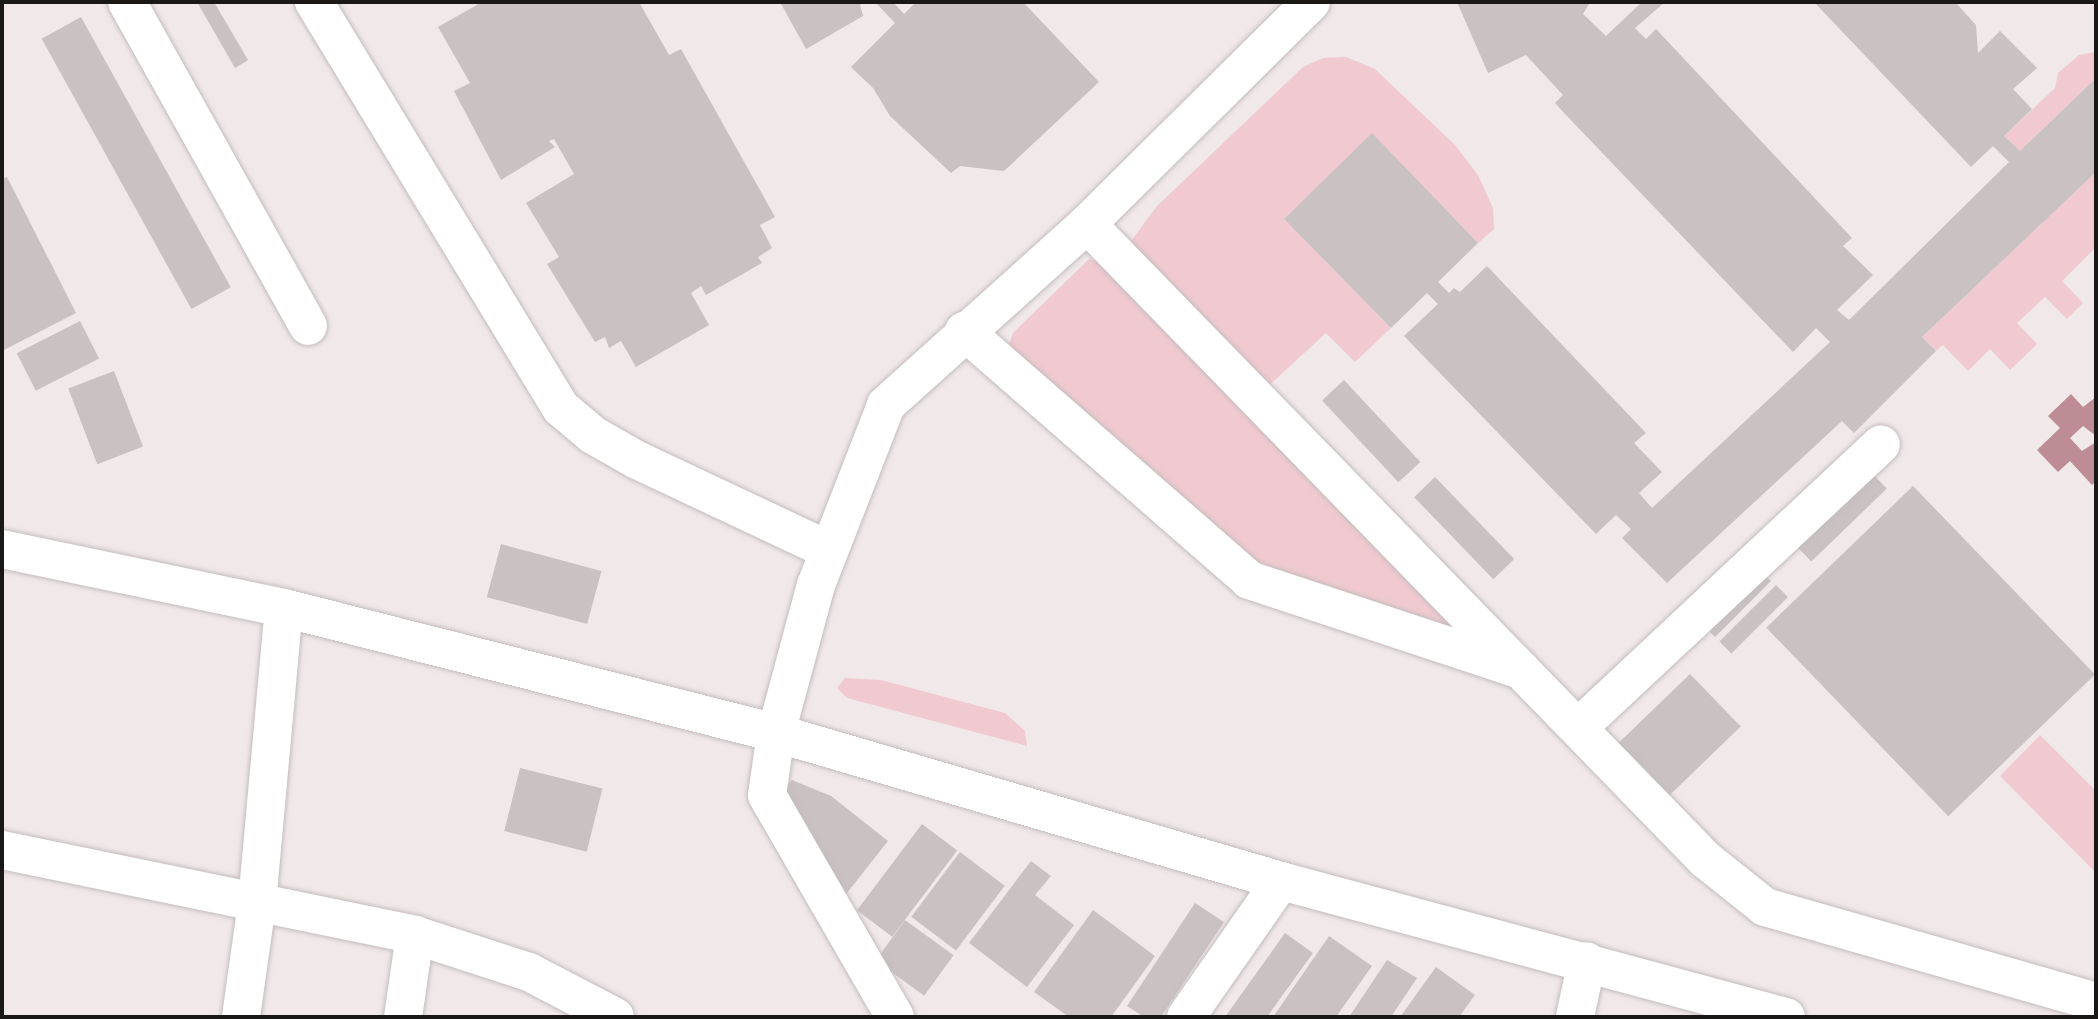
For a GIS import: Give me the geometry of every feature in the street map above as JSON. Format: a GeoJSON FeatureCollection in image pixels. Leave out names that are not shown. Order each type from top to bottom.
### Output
{"type":"FeatureCollection","features":[{"type":"Feature","properties":{"kind":"street"},"geometry":{"type":"LineString","coordinates":[[127,2],[309,326]]}},
{"type":"Feature","properties":{"kind":"street"},"geometry":{"type":"LineString","coordinates":[[314,2],[561,408],[593,435],[637,460],[828,550]]}},
{"type":"Feature","properties":{"kind":"street"},"geometry":{"type":"LineString","coordinates":[[895,1017],[767,794],[776,733],[828,550],[886,405],[964,331],[1087,224],[1311,2]]}},
{"type":"Feature","properties":{"kind":"street"},"geometry":{"type":"LineString","coordinates":[[1087,224],[1529,673],[1706,860],[1765,907],[2096,1002]]}},
{"type":"Feature","properties":{"kind":"street"},"geometry":{"type":"LineString","coordinates":[[964,331],[1249,580],[1529,673]]}},
{"type":"Feature","properties":{"kind":"street"},"geometry":{"type":"LineString","coordinates":[[1580,726],[1881,444]]}},
{"type":"Feature","properties":{"kind":"street"},"geometry":{"type":"LineString","coordinates":[[2,550],[284,608],[776,733],[1281,881],[1587,961],[1786,1017]]}},
{"type":"Feature","properties":{"kind":"street"},"geometry":{"type":"LineString","coordinates":[[241,1017],[257,903],[284,608]]}},
{"type":"Feature","properties":{"kind":"street"},"geometry":{"type":"LineString","coordinates":[[2,850],[415,935],[529,972],[614,1017]]}},
{"type":"Feature","properties":{"kind":"street"},"geometry":{"type":"LineString","coordinates":[[1186,1017],[1281,881]]}},
{"type":"Feature","properties":{"kind":"street"},"geometry":{"type":"LineString","coordinates":[[402,1017],[415,935]]}},
{"type":"Feature","properties":{"kind":"street"},"geometry":{"type":"LineString","coordinates":[[1575,1017],[1587,961]]}},
{"type":"Feature","properties":{"kind":"shaded area"},"geometry":{"type":"Polygon","coordinates":[[[2096,52],[2096,78],[2020,151],[2004,136],[2055,88],[2058,73],[2079,55],[2096,52]]]}},
{"type":"Feature","properties":{"kind":"shaded area"},"geometry":{"type":"Polygon","coordinates":[[[1346,57],[1375,69],[1455,145],[1478,175],[1493,208],[1494,229],[1478,243],[1372,134],[1284,219],[1391,328],[1355,362],[1326,333],[1265,389],[1129,244],[1156,207],[1303,67],[1323,58],[1346,57]]]}},
{"type":"Feature","properties":{"kind":"shaded area"},"geometry":{"type":"Polygon","coordinates":[[[2096,172],[2096,247],[2062,281],[2083,303],[2067,319],[2045,297],[2017,323],[2037,344],[2010,370],[1990,349],[1968,371],[1943,345],[1936,351],[1922,337],[2096,172]]]}},
{"type":"Feature","properties":{"kind":"shaded area"},"geometry":{"type":"Polygon","coordinates":[[[1089,259],[1119,268],[1500,655],[1248,569],[1006,352],[1013,333],[1089,259]]]}},
{"type":"Feature","properties":{"kind":"shaded area"},"geometry":{"type":"Polygon","coordinates":[[[2071,394],[2083,407],[2096,397],[2096,436],[2083,426],[2070,438],[2082,451],[2096,442],[2096,481],[2092,485],[2070,461],[2058,472],[2037,450],[2060,428],[2048,416],[2071,394]]]}},
{"type":"Feature","properties":{"kind":"shaded area"},"geometry":{"type":"Polygon","coordinates":[[[845,678],[881,680],[1005,713],[1025,731],[1027,746],[847,698],[837,688],[845,678]]]}},
{"type":"Feature","properties":{"kind":"shaded area"},"geometry":{"type":"Polygon","coordinates":[[[2040,735],[2096,791],[2096,873],[2000,776],[2040,735]]]}},
{"type":"Feature","properties":{"kind":"building"},"geometry":{"type":"Polygon","coordinates":[[[197,2],[214,2],[248,60],[235,68],[197,2]]]}},
{"type":"Feature","properties":{"kind":"building"},"geometry":{"type":"Polygon","coordinates":[[[482,2],[639,2],[669,55],[681,49],[775,217],[760,225],[772,248],[758,257],[762,263],[706,295],[701,286],[691,293],[709,325],[636,367],[621,341],[609,348],[605,337],[595,342],[547,264],[559,257],[526,203],[574,174],[554,139],[549,141],[555,147],[501,180],[454,91],[470,83],[438,27],[482,2]]]}},
{"type":"Feature","properties":{"kind":"building"},"geometry":{"type":"Polygon","coordinates":[[[780,2],[864,2],[860,5],[863,16],[806,49],[780,2]]]}},
{"type":"Feature","properties":{"kind":"building"},"geometry":{"type":"Polygon","coordinates":[[[875,2],[893,2],[904,14],[916,2],[1023,2],[1099,82],[1004,171],[960,166],[951,173],[890,116],[873,88],[851,67],[895,23],[875,2]]]}},
{"type":"Feature","properties":{"kind":"building"},"geometry":{"type":"Polygon","coordinates":[[[1457,2],[1590,2],[1583,14],[1606,36],[1642,2],[1665,2],[1635,28],[1646,39],[1656,29],[1852,238],[1843,246],[1873,275],[1837,310],[1849,320],[2009,162],[1993,146],[1971,167],[1814,2],[1955,2],[1976,25],[1978,53],[2000,31],[2037,68],[2013,89],[2032,109],[2004,136],[2020,151],[2096,78],[2096,172],[1922,337],[1936,351],[1854,433],[1842,421],[1667,583],[1622,538],[1631,529],[1616,515],[1596,534],[1404,336],[1438,304],[1427,293],[1391,328],[1284,219],[1372,133],[1478,243],[1438,282],[1449,293],[1454,288],[1460,292],[1487,266],[1646,433],[1634,443],[1662,472],[1639,493],[1652,508],[1830,342],[1816,328],[1793,352],[1555,103],[1563,95],[1526,55],[1488,73],[1457,2]]]}},
{"type":"Feature","properties":{"kind":"building"},"geometry":{"type":"Polygon","coordinates":[[[81,17],[231,287],[191,309],[42,39],[81,17]]]}},
{"type":"Feature","properties":{"kind":"building"},"geometry":{"type":"Polygon","coordinates":[[[7,177],[76,313],[2,351],[2,179],[7,177]]]}},
{"type":"Feature","properties":{"kind":"building"},"geometry":{"type":"Polygon","coordinates":[[[80,321],[99,358],[36,391],[17,353],[80,321]]]}},
{"type":"Feature","properties":{"kind":"building"},"geometry":{"type":"Polygon","coordinates":[[[114,371],[143,447],[97,464],[68,389],[114,371]]]}},
{"type":"Feature","properties":{"kind":"building"},"geometry":{"type":"Polygon","coordinates":[[[1344,380],[1420,462],[1398,482],[1322,400],[1344,380]]]}},
{"type":"Feature","properties":{"kind":"building"},"geometry":{"type":"Polygon","coordinates":[[[1866,467],[1887,489],[1811,562],[1790,540],[1866,467]]]}},
{"type":"Feature","properties":{"kind":"building"},"geometry":{"type":"Polygon","coordinates":[[[1435,477],[1514,559],[1493,579],[1414,497],[1435,477]]]}},
{"type":"Feature","properties":{"kind":"building"},"geometry":{"type":"Polygon","coordinates":[[[1913,486],[2095,674],[1948,816],[1766,628],[1913,486]]]}},
{"type":"Feature","properties":{"kind":"building"},"geometry":{"type":"Polygon","coordinates":[[[501,544],[601,571],[587,624],[487,597],[501,544]]]}},
{"type":"Feature","properties":{"kind":"building"},"geometry":{"type":"Polygon","coordinates":[[[1759,569],[1771,581],[1715,637],[1703,625],[1759,569]]]}},
{"type":"Feature","properties":{"kind":"building"},"geometry":{"type":"Polygon","coordinates":[[[1776,585],[1788,597],[1731,654],[1719,642],[1776,585]]]}},
{"type":"Feature","properties":{"kind":"building"},"geometry":{"type":"Polygon","coordinates":[[[1690,674],[1741,727],[1666,799],[1615,746],[1690,674]]]}},
{"type":"Feature","properties":{"kind":"building"},"geometry":{"type":"Polygon","coordinates":[[[520,768],[602,789],[587,852],[504,831],[520,768]]]}},
{"type":"Feature","properties":{"kind":"building"},"geometry":{"type":"Polygon","coordinates":[[[792,780],[831,796],[888,841],[839,903],[775,798],[792,780]]]}},
{"type":"Feature","properties":{"kind":"building"},"geometry":{"type":"Polygon","coordinates":[[[922,824],[957,850],[892,937],[857,910],[922,824]]]}},
{"type":"Feature","properties":{"kind":"building"},"geometry":{"type":"Polygon","coordinates":[[[960,852],[1005,886],[956,950],[911,917],[960,852]]]}},
{"type":"Feature","properties":{"kind":"building"},"geometry":{"type":"Polygon","coordinates":[[[1031,861],[1051,876],[1035,895],[1074,925],[1027,987],[969,943],[1031,861]]]}},
{"type":"Feature","properties":{"kind":"building"},"geometry":{"type":"Polygon","coordinates":[[[1195,903],[1224,922],[1161,1017],[1144,1017],[1127,1006],[1195,903]]]}},
{"type":"Feature","properties":{"kind":"building"},"geometry":{"type":"Polygon","coordinates":[[[1093,910],[1155,956],[1111,1017],[1069,1017],[1034,992],[1093,910]]]}},
{"type":"Feature","properties":{"kind":"building"},"geometry":{"type":"Polygon","coordinates":[[[905,920],[954,955],[924,996],[876,960],[905,920]]]}},
{"type":"Feature","properties":{"kind":"building"},"geometry":{"type":"Polygon","coordinates":[[[1285,933],[1313,953],[1267,1017],[1225,1017],[1285,933]]]}},
{"type":"Feature","properties":{"kind":"building"},"geometry":{"type":"Polygon","coordinates":[[[1329,936],[1372,966],[1336,1017],[1273,1017],[1329,936]]]}},
{"type":"Feature","properties":{"kind":"building"},"geometry":{"type":"Polygon","coordinates":[[[1387,960],[1417,978],[1391,1017],[1349,1017],[1387,960]]]}},
{"type":"Feature","properties":{"kind":"building"},"geometry":{"type":"Polygon","coordinates":[[[1436,967],[1475,995],[1459,1017],[1400,1017],[1436,967]]]}}]}
